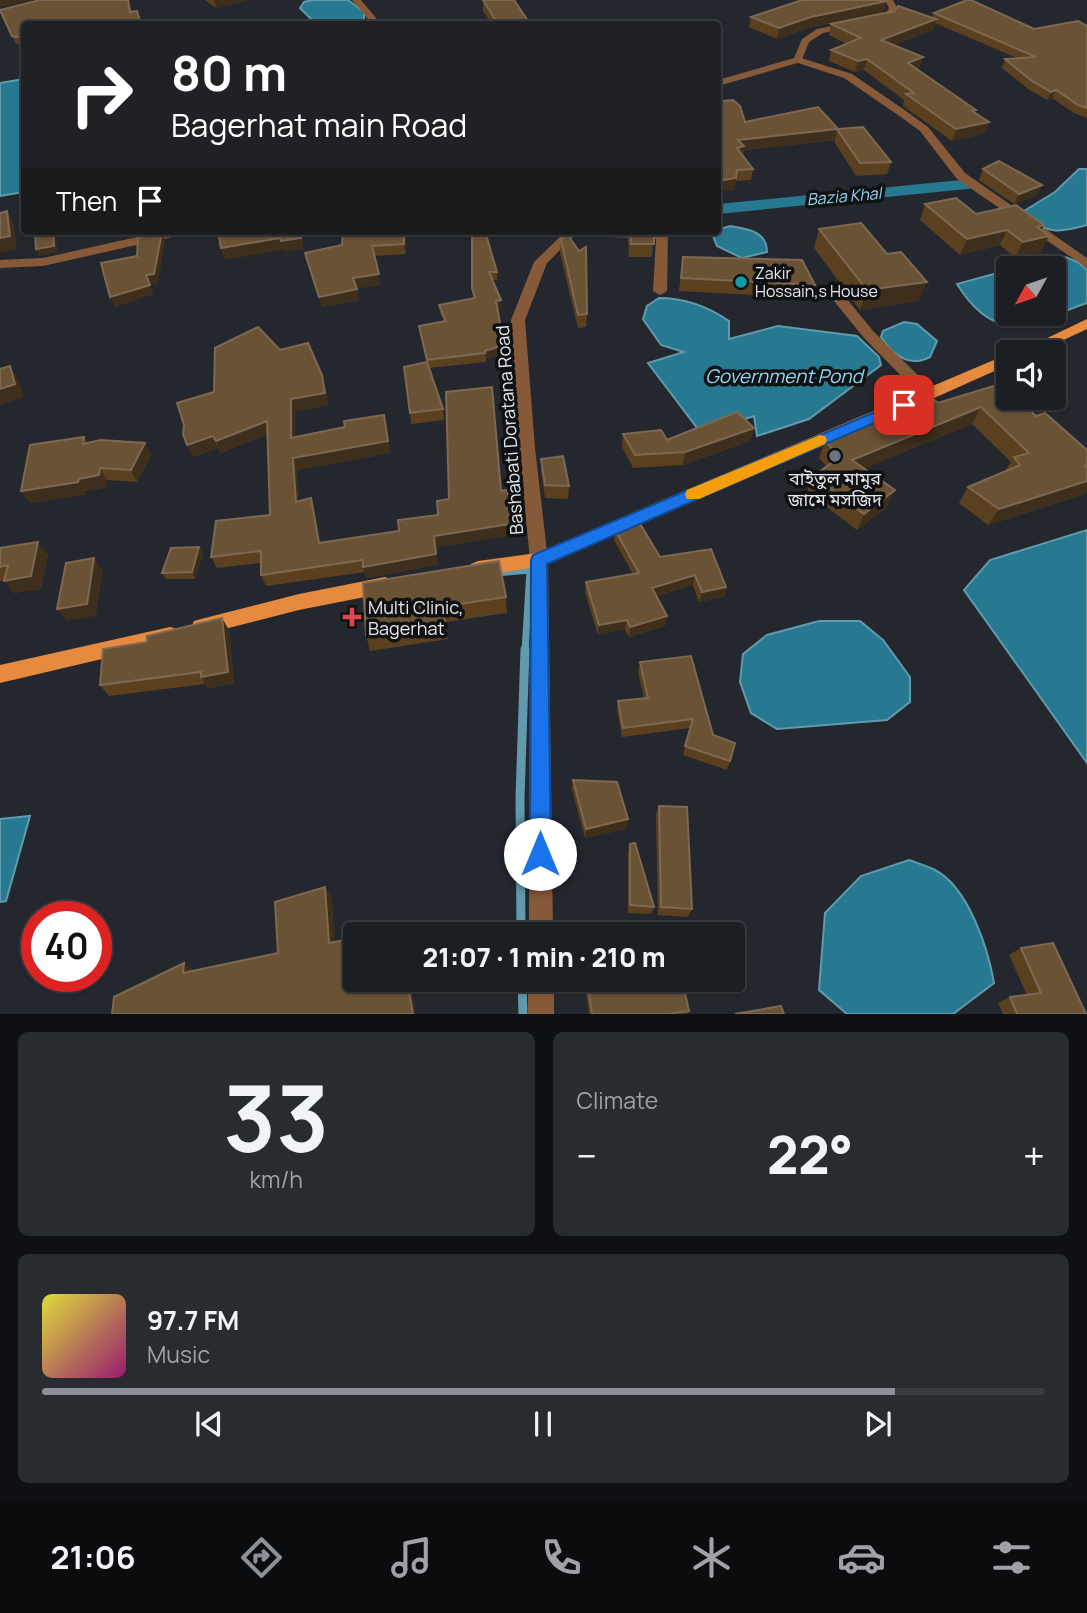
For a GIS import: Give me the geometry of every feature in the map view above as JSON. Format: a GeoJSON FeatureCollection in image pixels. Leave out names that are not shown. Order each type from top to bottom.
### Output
{"type":"FeatureCollection","features":[{"type":"Feature","properties":{"kind":"main road"},"geometry":{"type":"LineString","coordinates":[[1051,340],[1087,323]]}},
{"type":"Feature","properties":{"kind":"main road"},"geometry":{"type":"LineString","coordinates":[[456,573],[539,560],[996,364]]}},
{"type":"Feature","properties":{"kind":"main road"},"geometry":{"type":"LineString","coordinates":[[0,674],[299,602],[402,582]]}},
{"type":"Feature","properties":{"kind":"street"},"geometry":{"type":"LineString","coordinates":[[356,0],[374,21]]}},
{"type":"Feature","properties":{"kind":"street"},"geometry":{"type":"LineString","coordinates":[[798,60],[805,41],[820,31],[888,17],[893,8],[889,0]]}},
{"type":"Feature","properties":{"kind":"street"},"geometry":{"type":"LineString","coordinates":[[721,82],[798,60],[848,76],[924,129],[961,176],[1087,264]]}},
{"type":"Feature","properties":{"kind":"street"},"geometry":{"type":"LineString","coordinates":[[0,264],[43,262],[163,235]]}},
{"type":"Feature","properties":{"kind":"street","name":"Bashabati Doratana Road"},"geometry":{"type":"LineString","coordinates":[[541,922],[539,560],[527,449],[518,320],[541,262],[568,235]]}},
{"type":"Feature","properties":{"kind":"street"},"geometry":{"type":"LineString","coordinates":[[660,291],[663,235]]}},
{"type":"Feature","properties":{"kind":"street"},"geometry":{"type":"LineString","coordinates":[[841,301],[869,335],[928,394]]}},
{"type":"Feature","properties":{"kind":"street"},"geometry":{"type":"LineString","coordinates":[[541,992],[541,1014]]}},
{"type":"Feature","properties":{"kind":"water"},"geometry":{"type":"Polygon","coordinates":[[[348,0],[364,12],[364,21],[313,21],[300,8],[304,2],[348,0]]]}},
{"type":"Feature","properties":{"kind":"water"},"geometry":{"type":"Polygon","coordinates":[[[21,80],[21,192],[0,196],[0,83],[21,80]]]}},
{"type":"Feature","properties":{"kind":"water"},"geometry":{"type":"Polygon","coordinates":[[[1079,169],[1087,169],[1087,225],[1069,230],[1047,229],[1024,216],[1024,211],[1055,192],[1079,169]]]}},
{"type":"Feature","properties":{"kind":"water"},"geometry":{"type":"Polygon","coordinates":[[[730,226],[755,232],[764,240],[767,252],[742,258],[717,246],[713,236],[721,235],[721,229],[730,226]]]}},
{"type":"Feature","properties":{"kind":"water"},"geometry":{"type":"Polygon","coordinates":[[[1066,257],[1078,262],[1087,270],[1087,303],[1066,311],[1066,257]]]}},
{"type":"Feature","properties":{"kind":"water"},"geometry":{"type":"Polygon","coordinates":[[[996,273],[996,321],[986,317],[972,304],[957,284],[996,273]]]}},
{"type":"Feature","properties":{"kind":"water","name":"Government Pond"},"geometry":{"type":"Polygon","coordinates":[[[659,298],[687,301],[721,316],[729,321],[729,339],[778,326],[857,336],[879,357],[881,365],[809,419],[757,436],[754,416],[701,433],[648,363],[684,352],[661,345],[643,319],[647,306],[659,298]]]}},
{"type":"Feature","properties":{"kind":"water"},"geometry":{"type":"Polygon","coordinates":[[[904,322],[917,324],[937,341],[930,357],[915,361],[902,358],[881,337],[883,331],[904,322]]]}},
{"type":"Feature","properties":{"kind":"water"},"geometry":{"type":"Polygon","coordinates":[[[1087,530],[1087,763],[964,590],[990,560],[1087,530]]]}},
{"type":"Feature","properties":{"kind":"water"},"geometry":{"type":"Polygon","coordinates":[[[819,621],[860,621],[883,640],[910,677],[910,702],[887,720],[777,729],[751,713],[740,682],[743,654],[767,635],[819,621]]]}},
{"type":"Feature","properties":{"kind":"water"},"geometry":{"type":"Polygon","coordinates":[[[30,816],[6,901],[0,902],[0,819],[30,816]]]}},
{"type":"Feature","properties":{"kind":"water"},"geometry":{"type":"Polygon","coordinates":[[[909,860],[947,878],[967,904],[987,953],[994,983],[953,1014],[847,1014],[819,990],[825,913],[861,876],[909,860]]]}},
{"type":"Feature","properties":{"kind":"building"},"geometry":{"type":"Polygon","coordinates":[[[40,0],[128,0],[130,12],[137,11],[140,21],[21,21],[21,38],[12,36],[0,10],[40,0]]]}},
{"type":"Feature","properties":{"kind":"building"},"geometry":{"type":"Polygon","coordinates":[[[483,0],[514,0],[528,21],[496,21],[483,0]]]}},
{"type":"Feature","properties":{"kind":"building"},"geometry":{"type":"Polygon","coordinates":[[[802,0],[887,1],[811,17],[779,28],[751,17],[802,0]]]}},
{"type":"Feature","properties":{"kind":"building"},"geometry":{"type":"Polygon","coordinates":[[[967,0],[1034,29],[1078,21],[1087,26],[1087,108],[1056,90],[1051,92],[1032,81],[1005,59],[1036,57],[934,13],[967,0]]]}},
{"type":"Feature","properties":{"kind":"building"},"geometry":{"type":"Polygon","coordinates":[[[898,6],[936,19],[881,40],[923,57],[908,63],[989,122],[956,129],[906,94],[914,93],[867,59],[858,61],[831,50],[861,38],[831,24],[895,11],[898,6]]]}},
{"type":"Feature","properties":{"kind":"building"},"geometry":{"type":"Polygon","coordinates":[[[721,99],[733,100],[740,106],[745,122],[818,107],[838,129],[738,140],[744,146],[737,148],[753,169],[737,170],[736,178],[721,180],[721,99]]]}},
{"type":"Feature","properties":{"kind":"building"},"geometry":{"type":"Polygon","coordinates":[[[863,127],[891,162],[860,163],[837,129],[863,127]]]}},
{"type":"Feature","properties":{"kind":"building"},"geometry":{"type":"Polygon","coordinates":[[[999,161],[1042,185],[1019,194],[983,169],[999,161]]]}},
{"type":"Feature","properties":{"kind":"building"},"geometry":{"type":"Polygon","coordinates":[[[956,198],[976,214],[1016,205],[1044,225],[1037,227],[1049,236],[1023,242],[1007,230],[967,239],[925,204],[956,198]]]}},
{"type":"Feature","properties":{"kind":"building"},"geometry":{"type":"Polygon","coordinates":[[[7,211],[10,236],[0,238],[0,213],[7,211]]]}},
{"type":"Feature","properties":{"kind":"building"},"geometry":{"type":"Polygon","coordinates":[[[861,223],[887,254],[901,252],[927,282],[867,290],[819,229],[861,223]]]}},
{"type":"Feature","properties":{"kind":"building"},"geometry":{"type":"Polygon","coordinates":[[[35,235],[53,235],[54,246],[36,249],[35,235]]]}},
{"type":"Feature","properties":{"kind":"building"},"geometry":{"type":"Polygon","coordinates":[[[161,235],[154,274],[146,275],[150,285],[110,297],[101,263],[137,256],[138,237],[161,235]]]}},
{"type":"Feature","properties":{"kind":"building"},"geometry":{"type":"Polygon","coordinates":[[[219,235],[301,235],[301,238],[281,241],[280,238],[221,248],[219,235]]]}},
{"type":"Feature","properties":{"kind":"building"},"geometry":{"type":"Polygon","coordinates":[[[343,235],[404,235],[404,244],[372,246],[379,274],[353,278],[357,289],[319,297],[305,253],[342,245],[343,235]]]}},
{"type":"Feature","properties":{"kind":"building"},"geometry":{"type":"Polygon","coordinates":[[[472,235],[486,235],[497,272],[489,272],[501,300],[496,301],[504,345],[485,353],[427,360],[419,326],[446,321],[439,305],[475,298],[472,288],[472,235]]]}},
{"type":"Feature","properties":{"kind":"building"},"geometry":{"type":"Polygon","coordinates":[[[568,235],[579,251],[586,247],[587,314],[578,315],[561,240],[568,235]]]}},
{"type":"Feature","properties":{"kind":"building"},"geometry":{"type":"Polygon","coordinates":[[[630,235],[654,235],[654,244],[631,244],[630,235]]]}},
{"type":"Feature","properties":{"kind":"building"},"geometry":{"type":"Polygon","coordinates":[[[683,257],[802,260],[815,285],[681,278],[683,257]]]}},
{"type":"Feature","properties":{"kind":"building"},"geometry":{"type":"Polygon","coordinates":[[[258,327],[280,350],[308,343],[322,375],[325,393],[291,399],[291,438],[345,427],[344,421],[384,415],[388,441],[293,458],[296,502],[311,498],[319,543],[399,531],[398,520],[438,515],[437,501],[449,499],[446,392],[492,387],[501,491],[507,490],[516,523],[434,536],[436,554],[363,567],[363,560],[261,575],[261,551],[211,557],[216,521],[270,515],[267,421],[216,441],[213,436],[187,445],[177,403],[214,392],[215,348],[258,327]]]}},
{"type":"Feature","properties":{"kind":"building"},"geometry":{"type":"Polygon","coordinates":[[[427,362],[443,409],[410,413],[404,367],[427,362]]]}},
{"type":"Feature","properties":{"kind":"building"},"geometry":{"type":"Polygon","coordinates":[[[10,366],[15,384],[0,389],[0,369],[10,366]]]}},
{"type":"Feature","properties":{"kind":"building"},"geometry":{"type":"Polygon","coordinates":[[[996,385],[996,410],[1029,410],[1036,416],[1045,413],[1087,450],[1087,481],[999,509],[968,487],[1020,465],[1014,457],[1029,453],[981,407],[852,460],[895,490],[864,514],[813,476],[840,457],[825,441],[857,430],[849,422],[924,391],[938,403],[996,385]]]}},
{"type":"Feature","properties":{"kind":"building"},"geometry":{"type":"Polygon","coordinates":[[[737,412],[754,428],[685,452],[635,455],[623,434],[661,430],[667,440],[737,412]]]}},
{"type":"Feature","properties":{"kind":"building"},"geometry":{"type":"Polygon","coordinates":[[[84,437],[83,444],[101,440],[145,443],[131,470],[100,468],[99,475],[79,479],[78,482],[21,491],[30,445],[84,437]]]}},
{"type":"Feature","properties":{"kind":"building"},"geometry":{"type":"Polygon","coordinates":[[[563,456],[569,486],[545,485],[541,459],[563,456]]]}},
{"type":"Feature","properties":{"kind":"building"},"geometry":{"type":"Polygon","coordinates":[[[639,522],[660,557],[711,549],[726,587],[702,592],[695,575],[652,588],[667,616],[630,627],[627,620],[599,625],[586,582],[639,573],[615,530],[639,522]]]}},
{"type":"Feature","properties":{"kind":"building"},"geometry":{"type":"Polygon","coordinates":[[[38,542],[31,576],[4,581],[8,565],[0,567],[0,548],[38,542]]]}},
{"type":"Feature","properties":{"kind":"building"},"geometry":{"type":"Polygon","coordinates":[[[199,547],[192,572],[162,573],[171,548],[199,547]]]}},
{"type":"Feature","properties":{"kind":"building"},"geometry":{"type":"Polygon","coordinates":[[[94,558],[87,604],[57,609],[66,563],[94,558]]]}},
{"type":"Feature","properties":{"kind":"building"},"geometry":{"type":"Polygon","coordinates":[[[499,561],[506,597],[440,607],[446,624],[366,635],[363,583],[499,561]]]}},
{"type":"Feature","properties":{"kind":"building"},"geometry":{"type":"Polygon","coordinates":[[[222,618],[228,672],[201,677],[201,672],[100,685],[103,649],[147,642],[147,636],[222,618]]]}},
{"type":"Feature","properties":{"kind":"building"},"geometry":{"type":"Polygon","coordinates":[[[691,656],[713,735],[735,743],[730,761],[685,746],[693,719],[623,728],[618,701],[648,698],[640,662],[691,656]]]}},
{"type":"Feature","properties":{"kind":"building"},"geometry":{"type":"Polygon","coordinates":[[[573,780],[617,782],[628,819],[586,829],[573,780]]]}},
{"type":"Feature","properties":{"kind":"building"},"geometry":{"type":"Polygon","coordinates":[[[659,806],[687,807],[692,909],[661,907],[659,806]]]}},
{"type":"Feature","properties":{"kind":"building"},"geometry":{"type":"Polygon","coordinates":[[[635,843],[654,907],[630,905],[630,844],[635,843]]]}},
{"type":"Feature","properties":{"kind":"building"},"geometry":{"type":"Polygon","coordinates":[[[325,887],[329,943],[343,940],[343,992],[409,992],[413,1014],[112,1014],[114,997],[184,963],[183,973],[278,953],[275,902],[325,887]]]}},
{"type":"Feature","properties":{"kind":"building"},"geometry":{"type":"Polygon","coordinates":[[[1053,943],[1086,1014],[1017,1014],[1010,997],[1041,993],[1021,948],[1053,943]]]}},
{"type":"Feature","properties":{"kind":"building"},"geometry":{"type":"Polygon","coordinates":[[[589,992],[685,992],[689,1011],[668,1014],[592,1014],[589,992]]]}},
{"type":"Feature","properties":{"kind":"building"},"geometry":{"type":"Polygon","coordinates":[[[781,1006],[784,1014],[735,1014],[781,1006]]]}},
{"type":"Feature","properties":{"kind":"waterway","name":"Bazia Khal"},"geometry":{"type":"LineString","coordinates":[[721,209],[971,184]]}},
{"type":"Feature","properties":{"kind":"waterway"},"geometry":{"type":"LineString","coordinates":[[497,573],[530,570],[525,651]]}},
{"type":"Feature","properties":{"kind":"waterway"},"geometry":{"type":"LineString","coordinates":[[521,922],[520,798],[525,649]]}},
{"type":"Feature","properties":{"kind":"waterway"},"geometry":{"type":"LineString","coordinates":[[522,992],[523,1014]]}},
{"type":"Feature","properties":{"kind":"slow traffic"},"geometry":{"type":"LineString","coordinates":[[693,494],[820,440]]}},
{"type":"Feature","properties":{"kind":"place","name":"Zakir Hossain,s House"},"geometry":{"type":"Point","coordinates":[741,282]}},
{"type":"Feature","properties":{"kind":"place","name":"বাইতুল মামুর জামে মসজিদ"},"geometry":{"type":"Point","coordinates":[835,456]}},
{"type":"Feature","properties":{"kind":"place","name":"Multi Clinic, Bagerhat"},"geometry":{"type":"Point","coordinates":[352,617]}},
{"type":"Feature","properties":{"kind":"route"},"geometry":{"type":"LineString","coordinates":[[540,854],[539,560],[904,405]]}}]}
